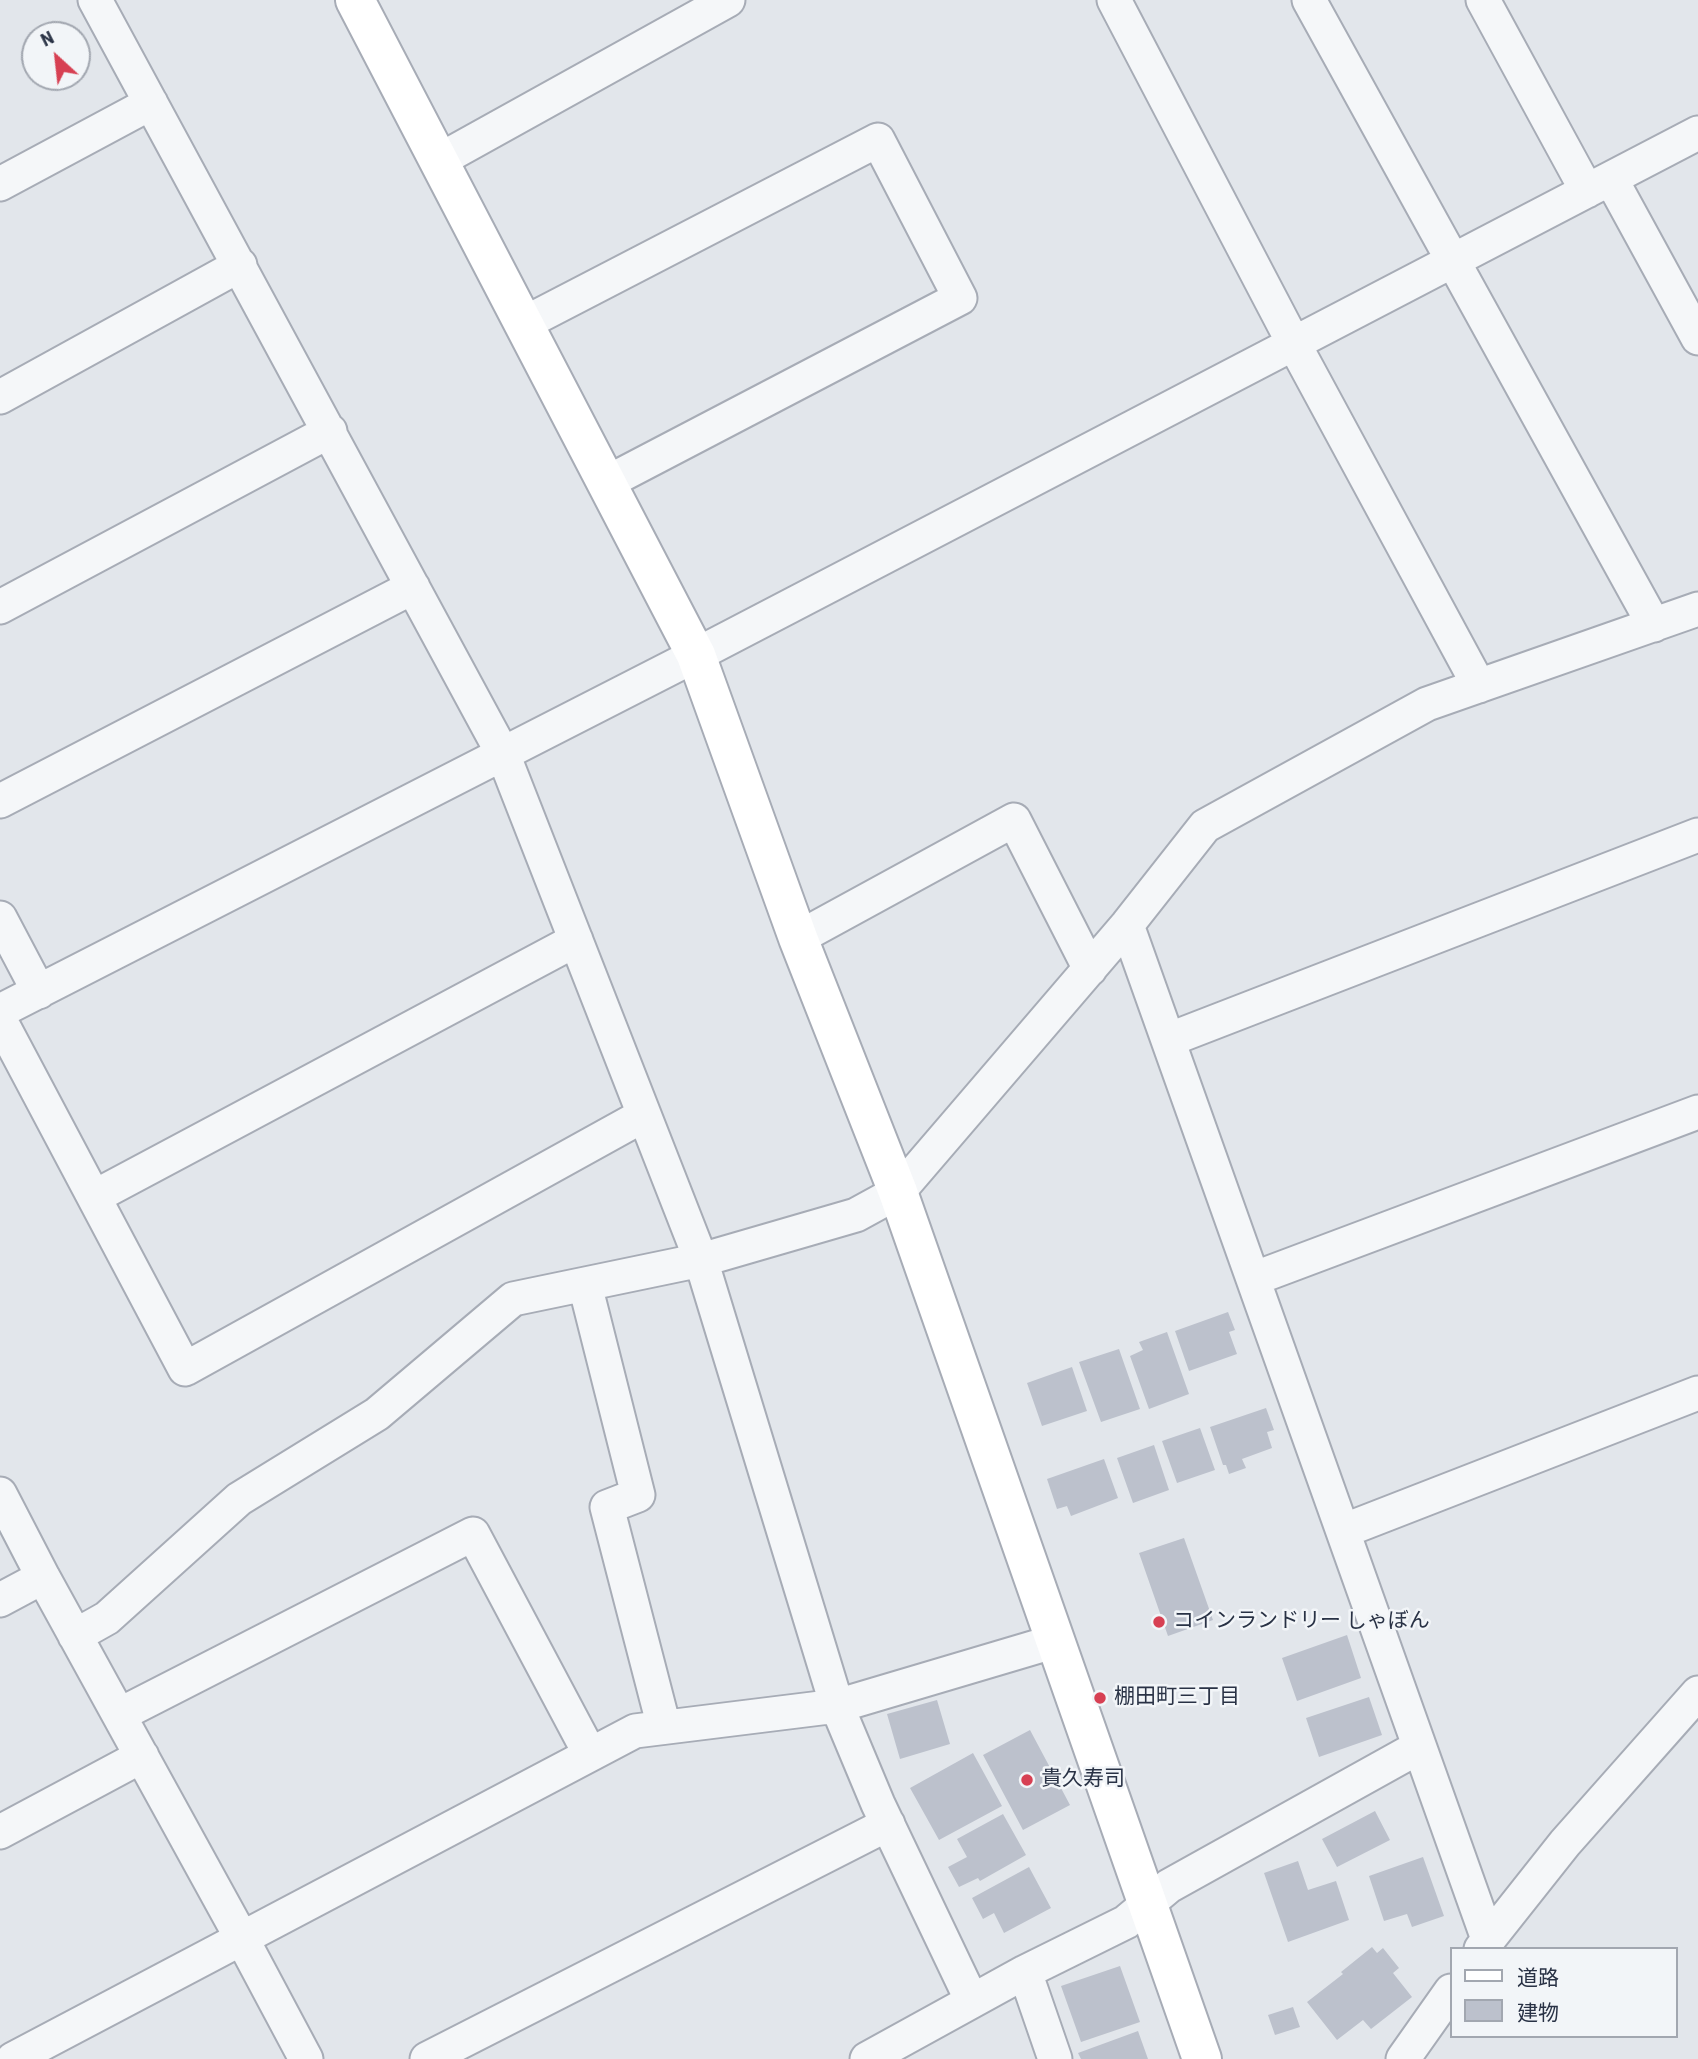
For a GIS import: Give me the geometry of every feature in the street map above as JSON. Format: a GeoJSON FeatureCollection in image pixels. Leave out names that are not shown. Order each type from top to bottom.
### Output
{"type":"FeatureCollection","features":[{"type":"Feature","properties":{"kind":"street"},"geometry":{"type":"LineString","coordinates":[[95,0],[503,754],[701,1260],[836,1706],[888,1824],[972,2001]]}},
{"type":"Feature","properties":{"kind":"street"},"geometry":{"type":"LineString","coordinates":[[355,0],[695,655],[798,938],[898,1192],[1202,2059]]}},
{"type":"Feature","properties":{"kind":"street"},"geometry":{"type":"LineString","coordinates":[[439,161],[728,0]]}},
{"type":"Feature","properties":{"kind":"street"},"geometry":{"type":"LineString","coordinates":[[1114,0],[1294,344],[1479,687]]}},
{"type":"Feature","properties":{"kind":"street"},"geometry":{"type":"LineString","coordinates":[[1309,0],[1654,625]]}},
{"type":"Feature","properties":{"kind":"street"},"geometry":{"type":"LineString","coordinates":[[1483,0],[1698,338]]}},
{"type":"Feature","properties":{"kind":"street"},"geometry":{"type":"LineString","coordinates":[[0,184],[151,103]]}},
{"type":"Feature","properties":{"kind":"street"},"geometry":{"type":"LineString","coordinates":[[0,1011],[695,655],[1698,133]]}},
{"type":"Feature","properties":{"kind":"street"},"geometry":{"type":"LineString","coordinates":[[523,324],[878,140],[891,164],[960,298],[606,483]]}},
{"type":"Feature","properties":{"kind":"street"},"geometry":{"type":"LineString","coordinates":[[0,397],[240,265]]}},
{"type":"Feature","properties":{"kind":"street"},"geometry":{"type":"LineString","coordinates":[[0,607],[330,431]]}},
{"type":"Feature","properties":{"kind":"street"},"geometry":{"type":"LineString","coordinates":[[0,802],[413,587]]}},
{"type":"Feature","properties":{"kind":"street"},"geometry":{"type":"LineString","coordinates":[[75,1636],[107,1618],[239,1499],[377,1414],[513,1299],[701,1260],[856,1215],[898,1192],[1127,925],[1205,826],[1427,704],[1698,609]]}},
{"type":"Feature","properties":{"kind":"street"},"geometry":{"type":"LineString","coordinates":[[798,938],[1014,820],[1090,969]]}},
{"type":"Feature","properties":{"kind":"street"},"geometry":{"type":"LineString","coordinates":[[1168,1040],[1698,835]]}},
{"type":"Feature","properties":{"kind":"street"},"geometry":{"type":"LineString","coordinates":[[0,918],[39,992]]}},
{"type":"Feature","properties":{"kind":"street"},"geometry":{"type":"LineString","coordinates":[[1127,925],[1419,1747],[1484,1944]]}},
{"type":"Feature","properties":{"kind":"street"},"geometry":{"type":"LineString","coordinates":[[94,1197],[576,940]]}},
{"type":"Feature","properties":{"kind":"street"},"geometry":{"type":"LineString","coordinates":[[0,1020],[185,1369],[644,1115]]}},
{"type":"Feature","properties":{"kind":"street"},"geometry":{"type":"LineString","coordinates":[[1253,1279],[1698,1112]]}},
{"type":"Feature","properties":{"kind":"street"},"geometry":{"type":"LineString","coordinates":[[585,1284],[638,1495],[607,1507],[664,1727]]}},
{"type":"Feature","properties":{"kind":"street"},"geometry":{"type":"LineString","coordinates":[[1343,1531],[1698,1393]]}},
{"type":"Feature","properties":{"kind":"street"},"geometry":{"type":"LineString","coordinates":[[0,1494],[306,2059]]}},
{"type":"Feature","properties":{"kind":"street"},"geometry":{"type":"LineString","coordinates":[[119,1715],[473,1534],[590,1754]]}},
{"type":"Feature","properties":{"kind":"street"},"geometry":{"type":"LineString","coordinates":[[0,1600],[43,1577]]}},
{"type":"Feature","properties":{"kind":"street"},"geometry":{"type":"LineString","coordinates":[[13,2059],[635,1731],[836,1706],[1056,1641]]}},
{"type":"Feature","properties":{"kind":"street"},"geometry":{"type":"LineString","coordinates":[[1484,1944],[1565,1843],[1698,1693]]}},
{"type":"Feature","properties":{"kind":"street"},"geometry":{"type":"LineString","coordinates":[[867,2059],[1025,1972],[1126,1922],[1169,1886],[1419,1747]]}},
{"type":"Feature","properties":{"kind":"street"},"geometry":{"type":"LineString","coordinates":[[0,1832],[142,1756]]}},
{"type":"Feature","properties":{"kind":"street"},"geometry":{"type":"LineString","coordinates":[[427,2059],[888,1824]]}},
{"type":"Feature","properties":{"kind":"street"},"geometry":{"type":"LineString","coordinates":[[1025,1972],[1055,2059]]}},
{"type":"Feature","properties":{"kind":"street"},"geometry":{"type":"LineString","coordinates":[[1404,2059],[1450,1992]]}},
{"type":"Feature","properties":{"kind":"building"},"geometry":{"type":"Polygon","coordinates":[[[1228,1312],[1235,1330],[1229,1332],[1237,1354],[1189,1371],[1175,1331],[1228,1312]]]}},
{"type":"Feature","properties":{"kind":"building"},"geometry":{"type":"Polygon","coordinates":[[[1167,1332],[1189,1394],[1149,1409],[1130,1356],[1143,1350],[1139,1342],[1167,1332]]]}},
{"type":"Feature","properties":{"kind":"building"},"geometry":{"type":"Polygon","coordinates":[[[1119,1349],[1140,1409],[1101,1422],[1079,1362],[1119,1349]]]}},
{"type":"Feature","properties":{"kind":"building"},"geometry":{"type":"Polygon","coordinates":[[[1072,1367],[1087,1411],[1042,1426],[1027,1383],[1072,1367]]]}},
{"type":"Feature","properties":{"kind":"building"},"geometry":{"type":"Polygon","coordinates":[[[1266,1408],[1274,1430],[1267,1432],[1272,1448],[1242,1459],[1246,1468],[1229,1474],[1226,1465],[1223,1465],[1210,1427],[1266,1408]]]}},
{"type":"Feature","properties":{"kind":"building"},"geometry":{"type":"Polygon","coordinates":[[[1200,1428],[1215,1470],[1177,1483],[1162,1441],[1200,1428]]]}},
{"type":"Feature","properties":{"kind":"building"},"geometry":{"type":"Polygon","coordinates":[[[1154,1445],[1169,1490],[1133,1503],[1117,1458],[1154,1445]]]}},
{"type":"Feature","properties":{"kind":"building"},"geometry":{"type":"Polygon","coordinates":[[[1104,1459],[1118,1498],[1071,1516],[1067,1506],[1057,1509],[1047,1479],[1104,1459]]]}},
{"type":"Feature","properties":{"kind":"building"},"geometry":{"type":"Polygon","coordinates":[[[1184,1538],[1213,1620],[1168,1636],[1139,1553],[1184,1538]]]}},
{"type":"Feature","properties":{"kind":"building"},"geometry":{"type":"Polygon","coordinates":[[[1347,1635],[1361,1678],[1297,1701],[1282,1658],[1347,1635]]]}},
{"type":"Feature","properties":{"kind":"building"},"geometry":{"type":"Polygon","coordinates":[[[1369,1697],[1382,1735],[1319,1757],[1306,1718],[1369,1697]]]}},
{"type":"Feature","properties":{"kind":"building"},"geometry":{"type":"Polygon","coordinates":[[[937,1700],[950,1744],[900,1759],[887,1714],[937,1700]]]}},
{"type":"Feature","properties":{"kind":"building"},"geometry":{"type":"Polygon","coordinates":[[[1030,1730],[1070,1805],[1023,1830],[983,1755],[1030,1730]]]}},
{"type":"Feature","properties":{"kind":"building"},"geometry":{"type":"Polygon","coordinates":[[[973,1753],[1002,1806],[939,1840],[910,1788],[973,1753]]]}},
{"type":"Feature","properties":{"kind":"building"},"geometry":{"type":"Polygon","coordinates":[[[1375,1811],[1390,1840],[1337,1867],[1322,1839],[1375,1811]]]}},
{"type":"Feature","properties":{"kind":"building"},"geometry":{"type":"Polygon","coordinates":[[[1003,1814],[1026,1855],[980,1881],[978,1878],[959,1887],[948,1867],[967,1857],[957,1839],[1003,1814]]]}},
{"type":"Feature","properties":{"kind":"building"},"geometry":{"type":"Polygon","coordinates":[[[1423,1857],[1444,1916],[1412,1927],[1407,1914],[1384,1921],[1369,1876],[1423,1857]]]}},
{"type":"Feature","properties":{"kind":"building"},"geometry":{"type":"Polygon","coordinates":[[[1298,1861],[1308,1890],[1336,1881],[1349,1920],[1288,1942],[1264,1873],[1298,1861]]]}},
{"type":"Feature","properties":{"kind":"building"},"geometry":{"type":"Polygon","coordinates":[[[1029,1867],[1051,1908],[1004,1933],[994,1913],[983,1919],[972,1898],[1029,1867]]]}},
{"type":"Feature","properties":{"kind":"building"},"geometry":{"type":"Polygon","coordinates":[[[1372,1947],[1377,1953],[1383,1948],[1399,1968],[1393,1973],[1412,1997],[1371,2029],[1363,2020],[1337,2040],[1307,2002],[1372,1947]]]}},
{"type":"Feature","properties":{"kind":"building"},"geometry":{"type":"Polygon","coordinates":[[[1120,1966],[1140,2022],[1081,2042],[1061,1986],[1120,1966]]]}},
{"type":"Feature","properties":{"kind":"building"},"geometry":{"type":"Polygon","coordinates":[[[1293,2007],[1300,2027],[1275,2035],[1268,2015],[1293,2007]]]}},
{"type":"Feature","properties":{"kind":"building"},"geometry":{"type":"Polygon","coordinates":[[[1138,2031],[1148,2059],[1081,2059],[1078,2053],[1138,2031]]]}},
{"type":"Feature","properties":{"kind":"place","name":"コインランドリー しゃぼん"},"geometry":{"type":"Point","coordinates":[1159,1622]}},
{"type":"Feature","properties":{"kind":"place","name":"棚田町三丁目"},"geometry":{"type":"Point","coordinates":[1100,1698]}},
{"type":"Feature","properties":{"kind":"place","name":"貴久寿司"},"geometry":{"type":"Point","coordinates":[1027,1780]}}]}
